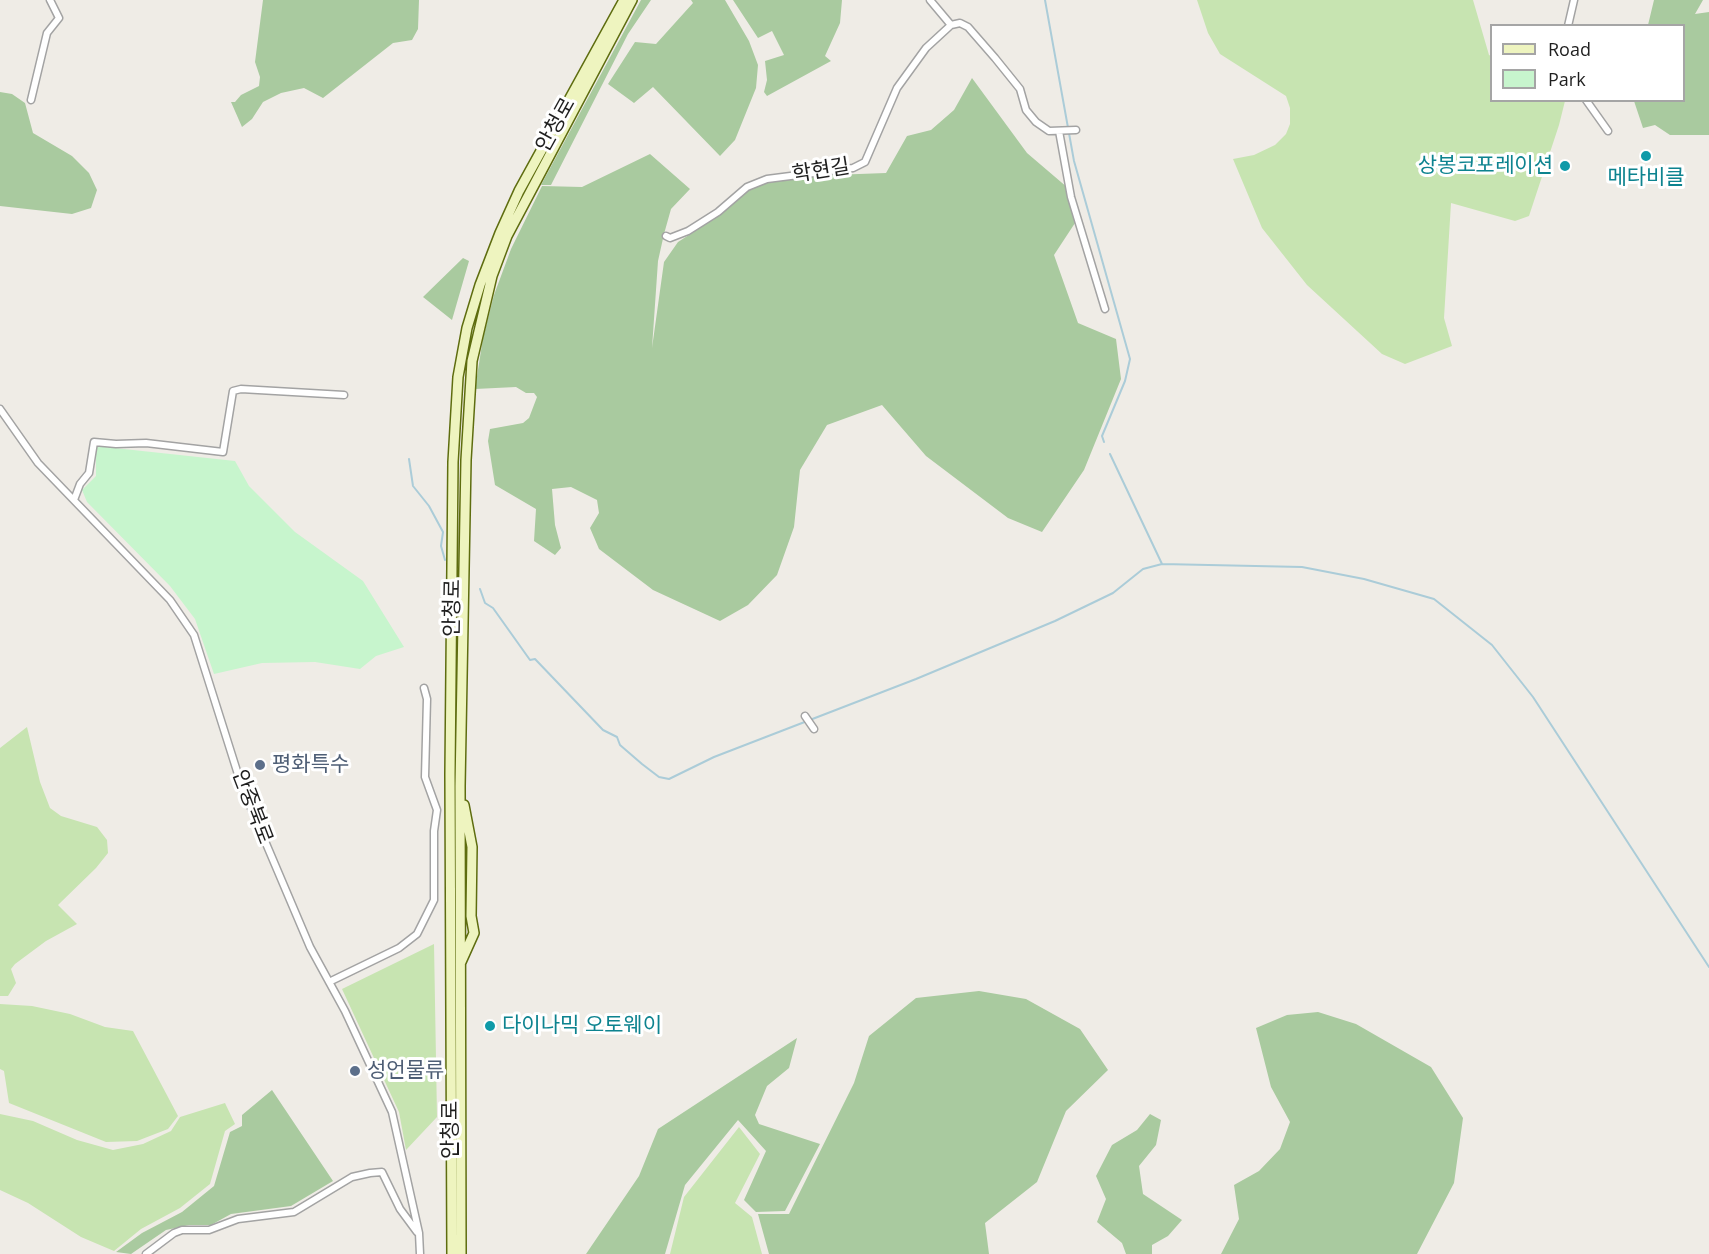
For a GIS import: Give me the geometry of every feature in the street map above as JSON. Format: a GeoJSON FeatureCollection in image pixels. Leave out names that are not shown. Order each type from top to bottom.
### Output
{"type":"FeatureCollection","features":[{"type":"Feature","properties":{"kind":"street"},"geometry":{"type":"LineString","coordinates":[[31,100],[47,33],[59,18],[50,0]]}},
{"type":"Feature","properties":{"kind":"street","name":"안청로"},"geometry":{"type":"LineString","coordinates":[[452,1254],[450,774],[453,462],[458,377],[467,328],[480,285],[500,233],[519,191],[624,0]]}},
{"type":"Feature","properties":{"kind":"street","name":"안청로"},"geometry":{"type":"LineString","coordinates":[[461,1254],[460,786],[469,395],[481,320],[492,276],[507,236],[632,0]]}},
{"type":"Feature","properties":{"kind":"street"},"geometry":{"type":"LineString","coordinates":[[930,0],[951,25],[960,23],[968,27],[1020,89],[1026,110],[1036,122],[1049,131],[1076,130]]}},
{"type":"Feature","properties":{"kind":"street"},"geometry":{"type":"LineString","coordinates":[[1568,24],[1574,0]]}},
{"type":"Feature","properties":{"kind":"street","name":"학현길"},"geometry":{"type":"LineString","coordinates":[[666,236],[670,238],[688,231],[718,212],[747,187],[767,179],[853,168],[865,162],[897,88],[926,48],[951,25]]}},
{"type":"Feature","properties":{"kind":"street"},"geometry":{"type":"LineString","coordinates":[[1587,102],[1608,131]]}},
{"type":"Feature","properties":{"kind":"street"},"geometry":{"type":"LineString","coordinates":[[1059,131],[1071,197],[1105,309]]}},
{"type":"Feature","properties":{"kind":"street"},"geometry":{"type":"LineString","coordinates":[[74,500],[80,484],[89,473],[94,441],[116,444],[146,443],[223,452],[233,391],[241,389],[344,395]]}},
{"type":"Feature","properties":{"kind":"street","name":"안중북로"},"geometry":{"type":"LineString","coordinates":[[0,409],[38,463],[170,600],[194,635],[242,787],[310,947],[392,1112],[419,1233],[420,1254]]}},
{"type":"Feature","properties":{"kind":"street"},"geometry":{"type":"LineString","coordinates":[[329,982],[391,953],[417,934],[434,900],[434,831],[437,810],[425,777],[427,699],[424,688]]}},
{"type":"Feature","properties":{"kind":"street"},"geometry":{"type":"LineString","coordinates":[[805,716],[814,729]]}},
{"type":"Feature","properties":{"kind":"street"},"geometry":{"type":"LineString","coordinates":[[459,967],[474,933],[470,833],[460,786]]}},
{"type":"Feature","properties":{"kind":"street"},"geometry":{"type":"LineString","coordinates":[[146,1254],[174,1233],[182,1230],[209,1230],[238,1219],[294,1212],[352,1177],[382,1172],[400,1209],[419,1233]]}},
{"type":"Feature","properties":{"kind":"green space"},"geometry":{"type":"Polygon","coordinates":[[[263,0],[419,0],[418,29],[412,40],[393,43],[323,98],[304,88],[281,93],[263,102],[252,119],[242,127],[231,102],[235,102],[241,95],[259,86],[260,77],[255,62],[263,0]]]}},
{"type":"Feature","properties":{"kind":"green space"},"geometry":{"type":"Polygon","coordinates":[[[641,0],[651,0],[628,34],[551,185],[541,185],[641,0]]]}},
{"type":"Feature","properties":{"kind":"green space"},"geometry":{"type":"Polygon","coordinates":[[[691,0],[725,0],[749,41],[758,65],[756,88],[735,140],[720,156],[653,87],[634,103],[608,84],[635,42],[656,44],[693,3],[691,0]]]}},
{"type":"Feature","properties":{"kind":"green space"},"geometry":{"type":"Polygon","coordinates":[[[733,0],[842,0],[840,23],[825,56],[831,61],[767,96],[764,92],[767,80],[765,61],[784,55],[772,31],[758,38],[733,0]]]}},
{"type":"Feature","properties":{"kind":"green space"},"geometry":{"type":"Polygon","coordinates":[[[1197,0],[1473,0],[1490,56],[1490,102],[1565,102],[1529,216],[1515,221],[1451,203],[1444,318],[1452,346],[1405,364],[1382,354],[1307,285],[1262,228],[1233,159],[1254,155],[1275,145],[1286,134],[1290,124],[1290,108],[1286,96],[1220,54],[1208,33],[1197,0]]]}},
{"type":"Feature","properties":{"kind":"green space"},"geometry":{"type":"Polygon","coordinates":[[[1654,0],[1703,0],[1695,14],[1709,12],[1709,135],[1670,135],[1655,125],[1643,128],[1634,102],[1685,102],[1685,24],[1648,24],[1654,0]]]}},
{"type":"Feature","properties":{"kind":"green space"},"geometry":{"type":"Polygon","coordinates":[[[972,78],[1027,153],[1068,188],[1075,223],[1054,255],[1078,323],[1116,339],[1121,379],[1084,470],[1042,532],[1008,518],[926,456],[882,405],[827,425],[800,470],[794,527],[777,575],[748,605],[720,621],[653,590],[599,549],[590,528],[599,513],[597,500],[571,487],[552,489],[555,525],[561,548],[555,555],[534,541],[536,509],[495,485],[488,441],[490,429],[523,423],[529,418],[537,397],[534,393],[526,393],[516,387],[475,389],[483,338],[494,295],[511,249],[542,186],[582,187],[650,154],[690,189],[671,209],[664,234],[658,261],[652,348],[664,262],[678,242],[720,215],[749,189],[767,183],[805,176],[886,173],[907,136],[931,130],[954,110],[972,78]]]}},
{"type":"Feature","properties":{"kind":"green space"},"geometry":{"type":"Polygon","coordinates":[[[0,92],[12,94],[25,103],[33,133],[72,156],[89,173],[97,190],[91,208],[72,214],[0,206],[0,92]]]}},
{"type":"Feature","properties":{"kind":"green space"},"geometry":{"type":"Polygon","coordinates":[[[463,258],[469,261],[452,320],[423,297],[463,258]]]}},
{"type":"Feature","properties":{"kind":"green space"},"geometry":{"type":"Polygon","coordinates":[[[96,446],[235,461],[249,486],[295,532],[363,581],[404,647],[376,656],[360,669],[315,662],[262,663],[214,674],[195,619],[170,586],[87,502],[82,490],[96,476],[96,446]]]}},
{"type":"Feature","properties":{"kind":"green space"},"geometry":{"type":"Polygon","coordinates":[[[27,727],[40,782],[50,808],[61,816],[97,827],[107,840],[108,853],[58,905],[77,924],[46,941],[15,964],[11,969],[16,983],[8,996],[0,996],[0,748],[27,727]]]}},
{"type":"Feature","properties":{"kind":"green space"},"geometry":{"type":"Polygon","coordinates":[[[434,944],[437,1117],[406,1150],[399,1112],[342,989],[434,944]]]}},
{"type":"Feature","properties":{"kind":"green space"},"geometry":{"type":"Polygon","coordinates":[[[979,991],[1026,999],[1080,1029],[1108,1070],[1066,1111],[1037,1182],[985,1223],[989,1254],[769,1254],[758,1214],[789,1214],[854,1083],[869,1036],[916,998],[979,991]]]}},
{"type":"Feature","properties":{"kind":"green space"},"geometry":{"type":"Polygon","coordinates":[[[0,1004],[32,1006],[70,1014],[105,1027],[133,1031],[178,1116],[168,1129],[137,1141],[106,1142],[9,1103],[4,1071],[0,1069],[0,1004]]]}},
{"type":"Feature","properties":{"kind":"green space"},"geometry":{"type":"Polygon","coordinates":[[[1318,1012],[1356,1024],[1431,1067],[1463,1118],[1454,1183],[1417,1254],[1221,1254],[1239,1219],[1234,1185],[1259,1171],[1280,1149],[1290,1122],[1271,1087],[1256,1028],[1287,1015],[1318,1012]]]}},
{"type":"Feature","properties":{"kind":"green space"},"geometry":{"type":"Polygon","coordinates":[[[797,1038],[789,1068],[767,1086],[755,1115],[759,1124],[820,1144],[785,1211],[756,1212],[744,1200],[766,1151],[738,1120],[685,1185],[665,1254],[586,1254],[639,1176],[658,1129],[797,1038]]]}},
{"type":"Feature","properties":{"kind":"green space"},"geometry":{"type":"Polygon","coordinates":[[[272,1090],[333,1181],[291,1206],[231,1214],[211,1225],[189,1225],[166,1230],[131,1254],[116,1252],[142,1233],[182,1212],[214,1186],[230,1132],[242,1126],[242,1115],[272,1090]]]}},
{"type":"Feature","properties":{"kind":"green space"},"geometry":{"type":"Polygon","coordinates":[[[225,1103],[235,1124],[225,1131],[210,1184],[180,1208],[141,1229],[114,1251],[81,1237],[28,1203],[0,1190],[0,1114],[33,1121],[77,1140],[113,1150],[143,1144],[171,1131],[180,1117],[225,1103]]]}},
{"type":"Feature","properties":{"kind":"green space"},"geometry":{"type":"Polygon","coordinates":[[[1150,1114],[1161,1120],[1156,1145],[1139,1166],[1143,1194],[1182,1220],[1168,1236],[1152,1245],[1152,1254],[1126,1254],[1122,1243],[1097,1222],[1106,1199],[1096,1176],[1112,1145],[1137,1130],[1150,1114]]]}},
{"type":"Feature","properties":{"kind":"green space"},"geometry":{"type":"Polygon","coordinates":[[[739,1127],[760,1154],[735,1203],[752,1217],[762,1254],[670,1254],[684,1197],[739,1127]]]}},
{"type":"Feature","properties":{"kind":"waterway"},"geometry":{"type":"LineString","coordinates":[[1045,0],[1074,161],[1130,359],[1125,381],[1102,436],[1104,442]]}},
{"type":"Feature","properties":{"kind":"waterway"},"geometry":{"type":"LineString","coordinates":[[1110,454],[1162,564],[1302,567],[1364,579],[1434,599],[1492,645],[1533,697],[1709,967]]}},
{"type":"Feature","properties":{"kind":"waterway"},"geometry":{"type":"LineString","coordinates":[[409,459],[413,486],[429,506],[443,532],[441,546],[445,560]]}},
{"type":"Feature","properties":{"kind":"waterway"},"geometry":{"type":"LineString","coordinates":[[480,589],[485,603],[493,608],[530,660],[535,659],[603,730],[617,737],[620,745],[642,764],[659,777],[669,779],[714,757],[916,679],[1055,621],[1113,593],[1143,569],[1162,564]]}},
{"type":"Feature","properties":{"kind":"place","name":"메타비클"},"geometry":{"type":"Point","coordinates":[1646,156]}},
{"type":"Feature","properties":{"kind":"place","name":"상봉코포레이션"},"geometry":{"type":"Point","coordinates":[1565,166]}},
{"type":"Feature","properties":{"kind":"place","name":"평화특수"},"geometry":{"type":"Point","coordinates":[260,765]}},
{"type":"Feature","properties":{"kind":"place","name":"다이나믹 오토웨이"},"geometry":{"type":"Point","coordinates":[490,1026]}},
{"type":"Feature","properties":{"kind":"place","name":"성언물류"},"geometry":{"type":"Point","coordinates":[355,1071]}}]}
